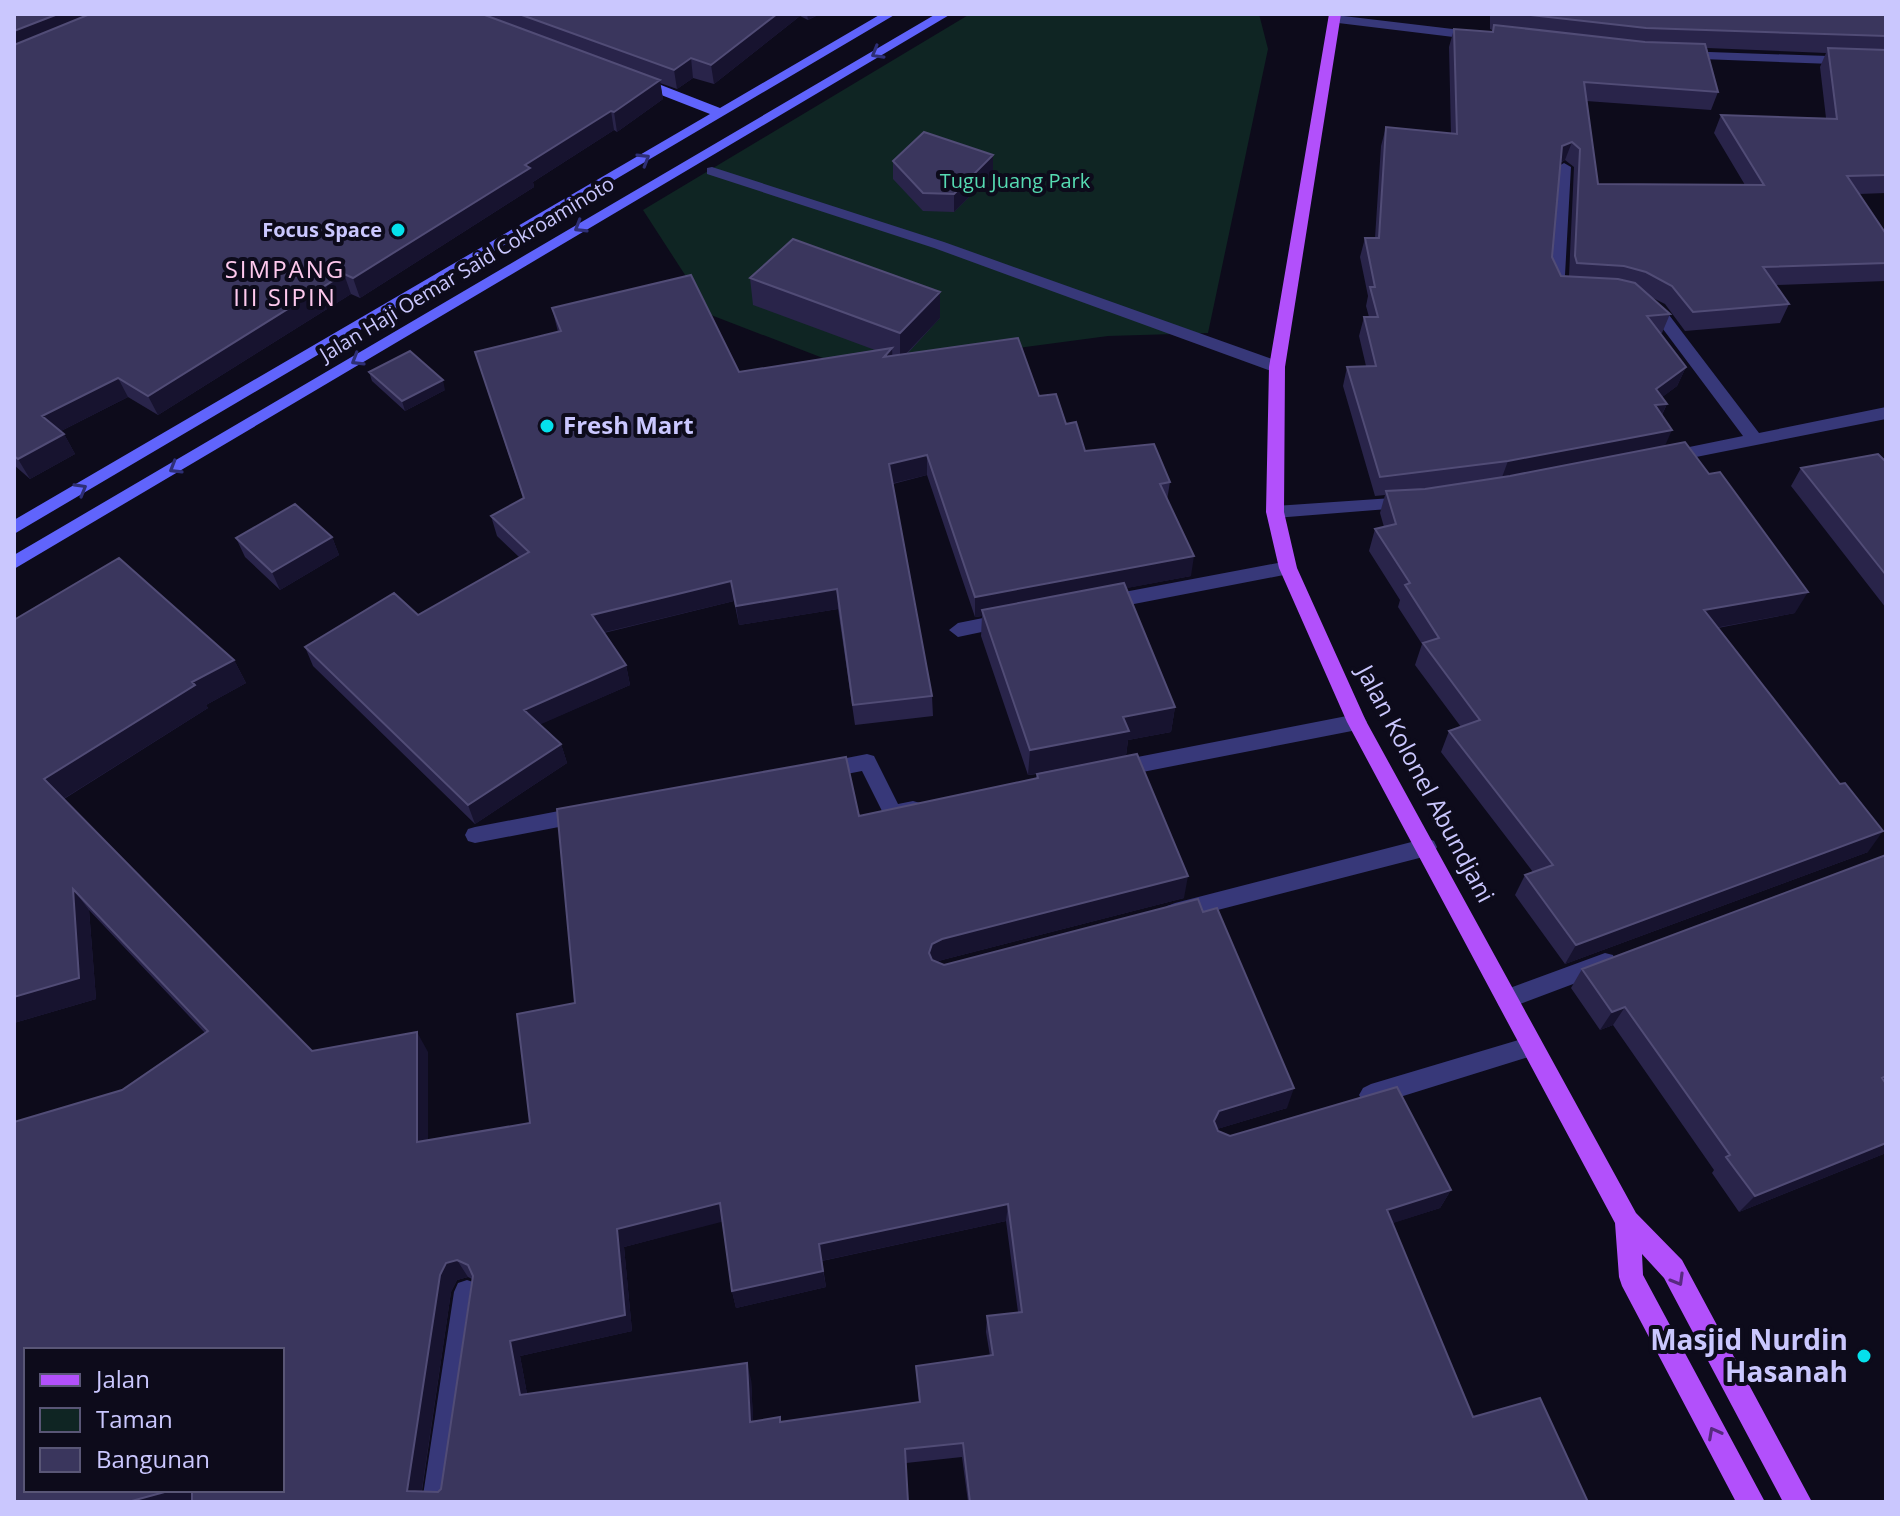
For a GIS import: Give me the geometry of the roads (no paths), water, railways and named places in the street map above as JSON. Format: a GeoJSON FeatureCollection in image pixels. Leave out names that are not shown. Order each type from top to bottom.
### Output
{"type":"FeatureCollection","features":[{"type":"Feature","properties":{"kind":"main road","name":"Jalan Haji Oemar Said Cokroaminoto"},"geometry":{"type":"LineString","coordinates":[[14,528],[890,14]]}},
{"type":"Feature","properties":{"kind":"main road","name":"Jalan Haji Oemar Said Cokroaminoto"},"geometry":{"type":"LineString","coordinates":[[14,563],[945,14]]}},
{"type":"Feature","properties":{"kind":"main road","name":"Jalan Kolonel Abundjani"},"geometry":{"type":"LineString","coordinates":[[1333,16],[1277,367],[1275,512],[1288,568],[1357,722],[1627,1221],[1673,1269],[1798,1502]]}},
{"type":"Feature","properties":{"kind":"main road"},"geometry":{"type":"LineString","coordinates":[[618,74],[720,113]]}},
{"type":"Feature","properties":{"kind":"main road"},"geometry":{"type":"LineString","coordinates":[[1627,1221],[1631,1277],[1751,1502]]}},
{"type":"Feature","properties":{"kind":"street"},"geometry":{"type":"LineString","coordinates":[[1333,16],[1493,38]]}},
{"type":"Feature","properties":{"kind":"street"},"geometry":{"type":"LineString","coordinates":[[1669,55],[1886,62]]}},
{"type":"Feature","properties":{"kind":"street"},"geometry":{"type":"LineString","coordinates":[[1564,167],[1557,275],[1561,289],[1576,293]]}},
{"type":"Feature","properties":{"kind":"street"},"geometry":{"type":"LineString","coordinates":[[712,171],[939,245],[1277,367]]}},
{"type":"Feature","properties":{"kind":"street"},"geometry":{"type":"LineString","coordinates":[[1635,295],[1657,310],[1755,440]]}},
{"type":"Feature","properties":{"kind":"street"},"geometry":{"type":"LineString","coordinates":[[1651,460],[1886,413]]}},
{"type":"Feature","properties":{"kind":"street"},"geometry":{"type":"LineString","coordinates":[[1275,512],[1418,502]]}},
{"type":"Feature","properties":{"kind":"street"},"geometry":{"type":"LineString","coordinates":[[1083,606],[1288,568]]}},
{"type":"Feature","properties":{"kind":"street"},"geometry":{"type":"LineString","coordinates":[[958,630],[1021,618]]}},
{"type":"Feature","properties":{"kind":"street"},"geometry":{"type":"LineString","coordinates":[[1094,774],[1357,722]]}},
{"type":"Feature","properties":{"kind":"street"},"geometry":{"type":"LineString","coordinates":[[804,774],[867,762],[893,813],[940,804]]}},
{"type":"Feature","properties":{"kind":"street"},"geometry":{"type":"LineString","coordinates":[[475,835],[600,811]]}},
{"type":"Feature","properties":{"kind":"street"},"geometry":{"type":"LineString","coordinates":[[1155,918],[1427,847]]}},
{"type":"Feature","properties":{"kind":"street"},"geometry":{"type":"LineString","coordinates":[[1507,999],[1624,955]]}},
{"type":"Feature","properties":{"kind":"street"},"geometry":{"type":"LineString","coordinates":[[1356,1100],[1532,1046]]}},
{"type":"Feature","properties":{"kind":"street"},"geometry":{"type":"LineString","coordinates":[[436,1502],[467,1292]]}},
{"type":"Feature","properties":{"kind":"place","name":"Focus Space"},"geometry":{"type":"Point","coordinates":[398,230]}},
{"type":"Feature","properties":{"kind":"place","name":"Fresh Mart"},"geometry":{"type":"Point","coordinates":[547,426]}},
{"type":"Feature","properties":{"kind":"place","name":"Masjid Nurdin Hasanah"},"geometry":{"type":"Point","coordinates":[1864,1356]}},
{"type":"Feature","properties":{"kind":"district","name":"SIMPANG III SIPIN"},"geometry":{"type":"Point","coordinates":[285,284]}},
{"type":"Feature","properties":{"kind":"park label","name":"Tugu Juang Park"},"geometry":{"type":"Point","coordinates":[1015,181]}}]}
